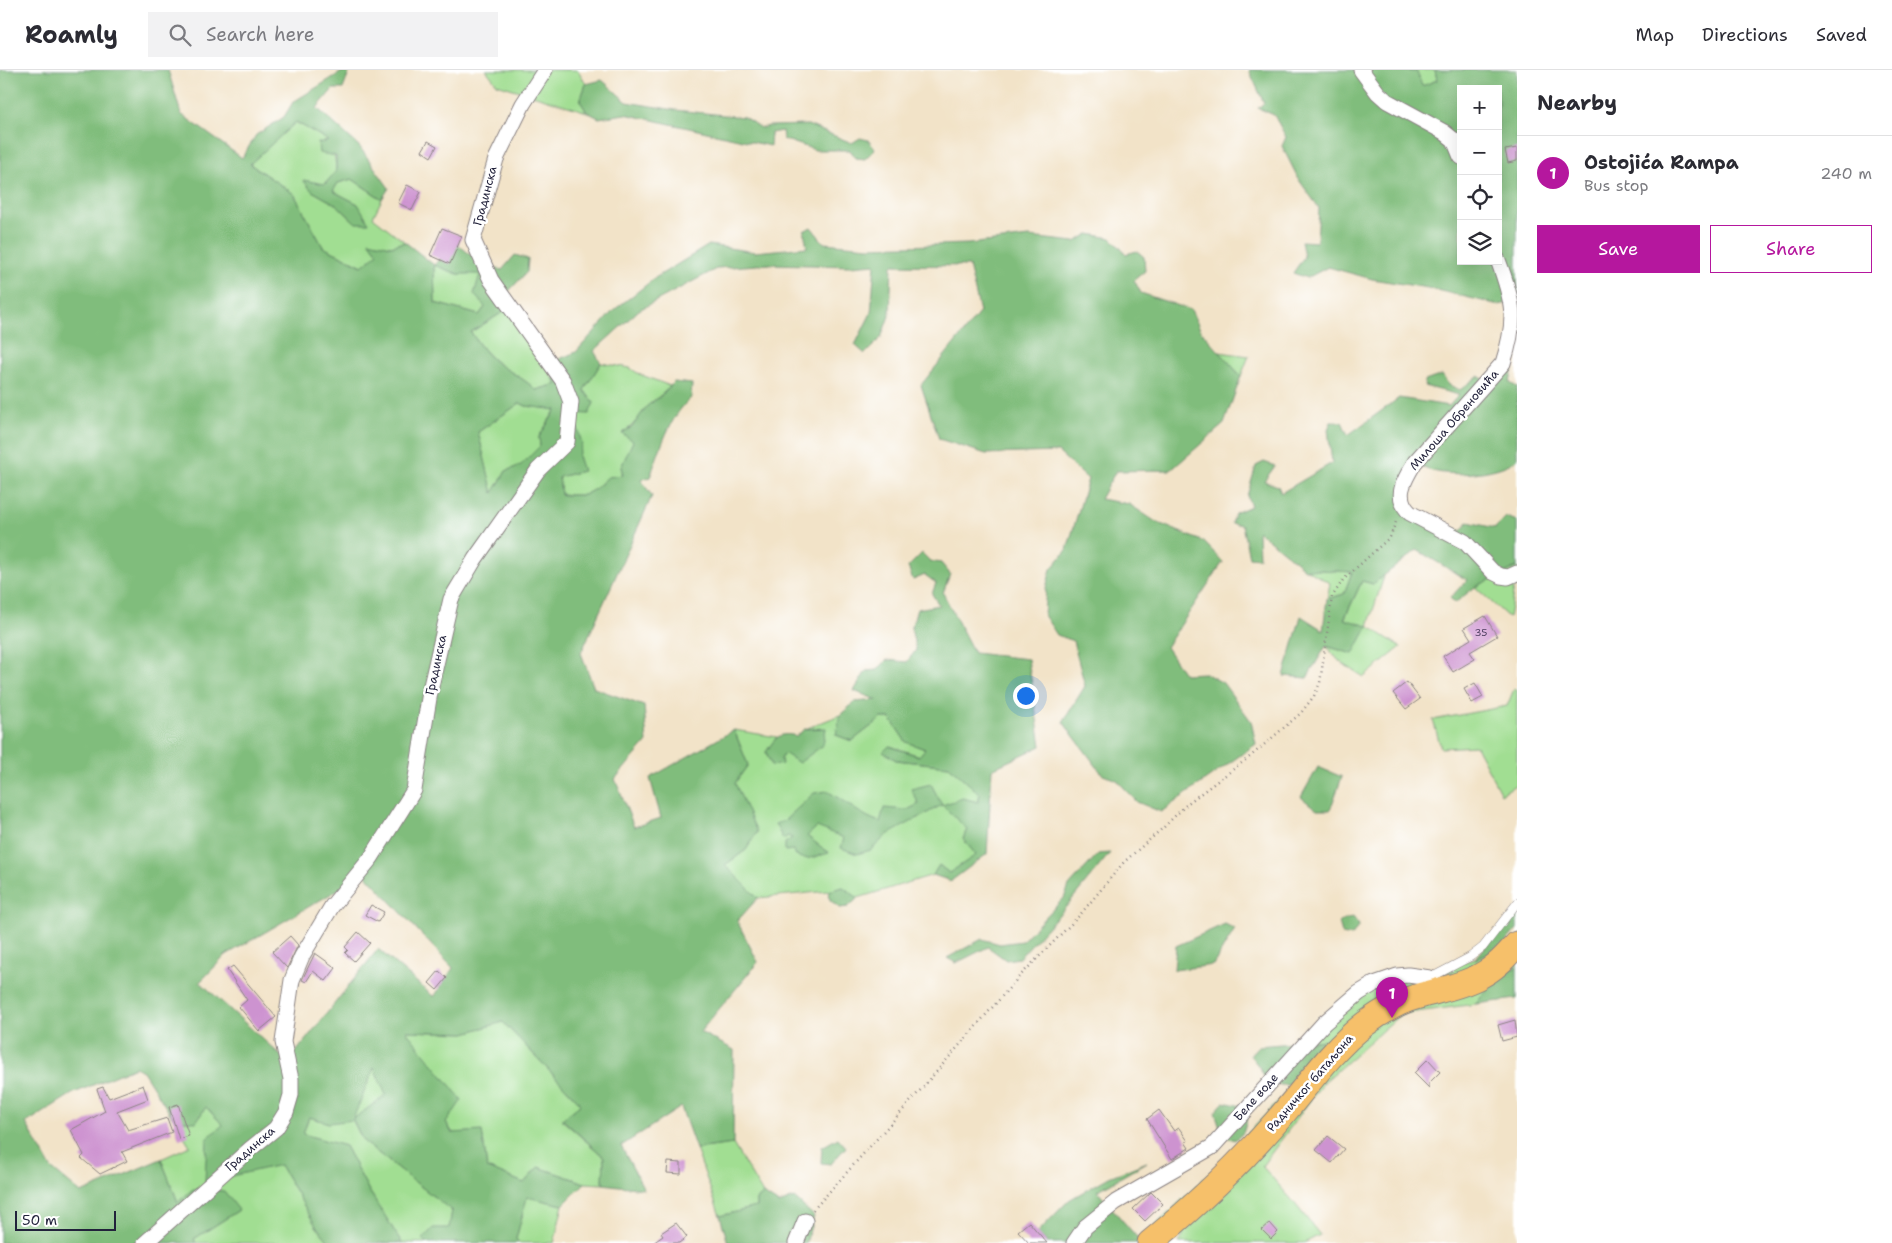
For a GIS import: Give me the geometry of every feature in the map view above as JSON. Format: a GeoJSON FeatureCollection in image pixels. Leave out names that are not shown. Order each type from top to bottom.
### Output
{"type":"FeatureCollection","features":[{"type":"Feature","properties":{"kind":"main road","name":"Радничког батаљона"},"geometry":{"type":"LineString","coordinates":[[1150,1243],[1197,1203],[1262,1138],[1346,1039],[1378,1015],[1434,984],[1474,980],[1509,962],[1517,944]]}},
{"type":"Feature","properties":{"kind":"street","name":"Градинска"},"geometry":{"type":"LineString","coordinates":[[145,1243],[250,1148],[276,1128],[286,1112],[291,1095],[292,1079],[283,1042],[292,980],[302,956],[332,906],[371,858],[414,790],[431,686],[451,599],[475,559],[538,470],[567,442],[571,402],[563,381],[491,280],[473,240],[496,159],[523,104],[545,70]]}},
{"type":"Feature","properties":{"kind":"street"},"geometry":{"type":"LineString","coordinates":[[1361,70],[1378,93],[1388,101],[1444,132],[1454,140],[1457,147]]}},
{"type":"Feature","properties":{"kind":"street","name":"Милоша Обреновића"},"geometry":{"type":"LineString","coordinates":[[1403,506],[1402,488],[1415,462],[1503,363],[1512,346],[1516,328],[1516,310],[1500,265]]}},
{"type":"Feature","properties":{"kind":"street"},"geometry":{"type":"LineString","coordinates":[[1403,506],[1410,513],[1465,542],[1493,572],[1508,577],[1517,573]]}},
{"type":"Feature","properties":{"kind":"street","name":"Беле воде"},"geometry":{"type":"LineString","coordinates":[[1074,1243],[1085,1227],[1116,1202],[1212,1147],[1324,1023],[1359,993],[1374,984],[1397,976],[1408,975],[1434,984]]}},
{"type":"Feature","properties":{"kind":"street"},"geometry":{"type":"LineString","coordinates":[[796,1243],[804,1221]]}},
{"type":"Feature","properties":{"kind":"lane"},"geometry":{"type":"LineString","coordinates":[[1434,984],[1483,947],[1517,903]]}},
{"type":"Feature","properties":{"kind":"path"},"geometry":{"type":"LineString","coordinates":[[804,1221],[972,1029],[1047,946],[1079,916],[1124,862],[1188,803],[1251,756],[1301,713],[1314,696],[1320,683],[1332,597],[1343,580],[1390,537],[1403,506]]}},
{"type":"Feature","properties":{"kind":"green space"},"geometry":{"type":"Polygon","coordinates":[[[0,70],[168,70],[181,114],[242,158],[256,135],[284,117],[293,102],[345,70],[350,70],[343,89],[333,89],[317,108],[359,146],[389,188],[382,199],[352,179],[338,183],[333,191],[358,204],[369,223],[356,223],[337,205],[312,191],[303,180],[325,184],[336,171],[336,156],[319,153],[318,143],[329,141],[296,122],[250,164],[294,194],[323,247],[362,266],[378,253],[369,241],[391,246],[405,242],[434,265],[455,242],[483,265],[502,270],[515,255],[528,259],[527,272],[504,296],[508,309],[471,332],[493,360],[536,390],[557,384],[550,363],[576,352],[614,310],[655,278],[709,245],[755,252],[807,247],[804,231],[811,227],[824,243],[869,247],[968,244],[1029,237],[1075,242],[1089,234],[1111,238],[1126,254],[1137,251],[1144,257],[1145,271],[1134,280],[1141,293],[1191,310],[1201,331],[1241,376],[1224,424],[1171,470],[1116,471],[1100,499],[1129,504],[1156,522],[1204,542],[1223,562],[1166,647],[1184,674],[1205,673],[1223,683],[1251,721],[1256,744],[1161,812],[1137,802],[1117,780],[1103,775],[1063,722],[1085,686],[1073,641],[1057,635],[1044,615],[1046,588],[1051,569],[1067,550],[1088,479],[1058,452],[986,454],[939,439],[921,385],[980,312],[969,266],[892,265],[890,313],[881,338],[865,354],[855,345],[871,313],[875,264],[851,266],[769,264],[718,268],[639,310],[594,351],[601,363],[584,390],[594,403],[589,414],[573,413],[571,429],[578,429],[582,444],[578,456],[583,471],[559,477],[561,495],[584,495],[595,489],[608,477],[623,475],[621,467],[633,441],[622,433],[632,427],[647,406],[662,395],[674,382],[692,384],[691,398],[671,424],[650,477],[641,480],[652,496],[581,653],[594,688],[644,706],[647,742],[615,779],[634,827],[661,818],[650,778],[734,730],[748,765],[735,783],[757,832],[746,850],[725,865],[758,898],[737,921],[758,962],[700,1032],[734,1050],[733,1144],[696,1149],[681,1107],[621,1146],[644,1189],[603,1184],[604,1157],[562,1119],[581,1104],[503,1022],[465,1033],[406,1031],[462,1100],[446,1123],[452,1133],[482,1131],[487,1168],[524,1183],[538,1167],[585,1183],[563,1205],[527,1197],[516,1239],[519,1243],[426,1243],[423,1239],[433,1228],[449,1228],[452,1211],[363,1141],[353,1120],[329,1123],[309,1117],[303,1134],[345,1146],[368,1189],[402,1243],[330,1243],[316,1226],[280,1165],[205,1182],[207,1138],[223,1125],[206,1107],[196,1122],[174,1120],[143,1071],[135,1067],[72,1094],[26,1123],[51,1168],[81,1193],[161,1159],[178,1202],[193,1189],[224,1191],[239,1210],[194,1239],[196,1243],[0,1243],[0,70]],[[434,265],[435,303],[479,315],[485,307],[474,294],[480,274],[458,274],[434,265]],[[520,403],[478,432],[493,493],[506,471],[521,465],[540,446],[539,437],[556,410],[526,406],[520,403]],[[365,874],[226,955],[200,982],[288,1062],[378,949],[434,997],[453,968],[365,874]],[[374,1068],[353,1119],[386,1095],[374,1068]]]}},
{"type":"Feature","properties":{"kind":"green space"},"geometry":{"type":"Polygon","coordinates":[[[486,70],[578,70],[586,84],[580,101],[587,112],[497,84],[486,70]]]}},
{"type":"Feature","properties":{"kind":"green space"},"geometry":{"type":"Polygon","coordinates":[[[1249,70],[1390,70],[1417,72],[1422,86],[1437,80],[1435,70],[1517,70],[1517,301],[1499,305],[1428,288],[1372,279],[1328,267],[1307,278],[1293,273],[1304,257],[1301,241],[1317,242],[1319,208],[1299,180],[1282,146],[1286,137],[1274,115],[1258,108],[1264,103],[1249,70]]]}},
{"type":"Feature","properties":{"kind":"green space"},"geometry":{"type":"Polygon","coordinates":[[[1390,70],[1435,70],[1437,80],[1422,86],[1390,70]]]}},
{"type":"Feature","properties":{"kind":"green space"},"geometry":{"type":"Polygon","coordinates":[[[602,80],[627,102],[675,110],[744,117],[761,128],[808,125],[852,143],[860,138],[868,140],[875,149],[865,159],[856,158],[850,150],[815,150],[783,139],[782,131],[771,133],[770,146],[625,114],[599,118],[587,112],[580,101],[586,84],[602,80]]]}},
{"type":"Feature","properties":{"kind":"green space"},"geometry":{"type":"Polygon","coordinates":[[[295,122],[325,139],[330,144],[335,159],[336,171],[325,184],[312,191],[337,205],[356,223],[358,204],[333,191],[338,183],[352,179],[382,199],[373,217],[405,242],[391,246],[370,242],[378,253],[363,266],[323,247],[294,194],[249,164],[295,122]]]}},
{"type":"Feature","properties":{"kind":"green space"},"geometry":{"type":"Polygon","coordinates":[[[434,265],[458,274],[480,273],[485,307],[479,315],[435,303],[434,265]]]}},
{"type":"Feature","properties":{"kind":"green space"},"geometry":{"type":"Polygon","coordinates":[[[508,309],[557,384],[536,390],[493,360],[474,337],[471,332],[508,309]]]}},
{"type":"Feature","properties":{"kind":"green space"},"geometry":{"type":"Polygon","coordinates":[[[1219,352],[1249,356],[1241,376],[1219,352]]]}},
{"type":"Feature","properties":{"kind":"green space"},"geometry":{"type":"Polygon","coordinates":[[[601,363],[630,368],[639,374],[670,386],[622,433],[634,441],[621,467],[623,475],[608,477],[595,489],[584,495],[561,495],[559,477],[582,471],[571,428],[573,413],[594,403],[584,390],[601,363]]]}},
{"type":"Feature","properties":{"kind":"green space"},"geometry":{"type":"Polygon","coordinates":[[[1509,363],[1513,368],[1510,383],[1517,387],[1517,459],[1497,469],[1484,472],[1441,473],[1420,466],[1410,484],[1409,499],[1415,513],[1461,531],[1468,522],[1495,528],[1506,517],[1517,521],[1517,567],[1475,587],[1455,603],[1450,598],[1467,580],[1417,550],[1373,584],[1362,581],[1344,619],[1368,626],[1353,654],[1326,646],[1307,678],[1284,676],[1301,616],[1323,630],[1327,599],[1344,594],[1352,572],[1305,569],[1258,531],[1259,558],[1249,557],[1242,525],[1231,523],[1235,513],[1251,506],[1247,496],[1256,466],[1264,462],[1275,466],[1264,481],[1278,486],[1281,493],[1332,463],[1328,429],[1331,422],[1342,422],[1348,435],[1399,398],[1449,406],[1459,395],[1424,386],[1425,381],[1442,375],[1449,385],[1460,390],[1478,376],[1494,385],[1502,370],[1509,363]]]}},
{"type":"Feature","properties":{"kind":"green space"},"geometry":{"type":"Polygon","coordinates":[[[520,403],[526,406],[556,409],[539,437],[540,446],[521,465],[506,471],[493,494],[478,432],[520,403]]]}},
{"type":"Feature","properties":{"kind":"green space"},"geometry":{"type":"Polygon","coordinates":[[[922,553],[930,561],[941,563],[950,574],[943,593],[974,653],[1028,659],[1041,746],[992,769],[987,854],[951,881],[933,875],[939,865],[949,873],[976,855],[963,839],[967,829],[942,805],[963,798],[978,802],[980,794],[949,766],[896,760],[883,752],[889,746],[919,756],[925,749],[906,742],[890,718],[882,718],[852,741],[836,735],[840,715],[855,702],[877,700],[854,691],[866,671],[877,670],[887,660],[907,662],[916,650],[911,628],[917,609],[939,605],[932,594],[936,583],[925,575],[913,580],[908,567],[922,553]]]}},
{"type":"Feature","properties":{"kind":"green space"},"geometry":{"type":"Polygon","coordinates":[[[1517,567],[1517,570],[1509,618],[1475,587],[1517,567]]]}},
{"type":"Feature","properties":{"kind":"green space"},"geometry":{"type":"Polygon","coordinates":[[[1305,569],[1352,572],[1344,594],[1327,599],[1330,583],[1305,569]]]}},
{"type":"Feature","properties":{"kind":"green space"},"geometry":{"type":"Polygon","coordinates":[[[1385,573],[1368,626],[1401,647],[1364,677],[1340,662],[1326,646],[1353,654],[1344,620],[1362,581],[1373,584],[1385,573]]]}},
{"type":"Feature","properties":{"kind":"green space"},"geometry":{"type":"Polygon","coordinates":[[[1514,689],[1517,689],[1517,784],[1501,794],[1476,746],[1441,748],[1433,720],[1507,706],[1514,689]]]}},
{"type":"Feature","properties":{"kind":"green space"},"geometry":{"type":"Polygon","coordinates":[[[840,715],[836,735],[852,741],[882,718],[890,718],[906,742],[925,749],[920,756],[890,746],[884,752],[896,760],[949,766],[980,794],[963,839],[977,856],[949,873],[939,865],[933,875],[858,898],[843,887],[829,891],[758,898],[725,865],[746,850],[757,832],[734,783],[748,765],[734,730],[777,737],[766,752],[772,766],[781,759],[784,753],[826,729],[805,729],[840,715]]]}},
{"type":"Feature","properties":{"kind":"green space"},"geometry":{"type":"Polygon","coordinates":[[[826,728],[823,745],[799,763],[784,753],[781,759],[782,764],[772,766],[766,752],[778,737],[781,735],[796,736],[805,729],[826,728]]]}},
{"type":"Feature","properties":{"kind":"green space"},"geometry":{"type":"Polygon","coordinates":[[[1318,767],[1342,777],[1330,810],[1317,810],[1301,797],[1318,767]]]}},
{"type":"Feature","properties":{"kind":"green space"},"geometry":{"type":"Polygon","coordinates":[[[931,784],[942,805],[887,835],[871,850],[857,854],[841,848],[844,838],[817,827],[807,836],[829,853],[808,858],[799,857],[795,855],[793,850],[785,851],[785,843],[792,838],[788,836],[783,839],[775,824],[784,821],[814,793],[827,791],[880,822],[884,808],[907,810],[919,804],[911,789],[931,784]]]}},
{"type":"Feature","properties":{"kind":"green space"},"geometry":{"type":"Polygon","coordinates":[[[1110,853],[1065,908],[1019,958],[1006,960],[988,947],[956,963],[947,958],[982,939],[1000,944],[1022,941],[1064,898],[1069,886],[1098,854],[1110,853]]]}},
{"type":"Feature","properties":{"kind":"green space"},"geometry":{"type":"Polygon","coordinates":[[[843,887],[858,898],[848,907],[840,908],[830,900],[829,891],[843,887]]]}},
{"type":"Feature","properties":{"kind":"green space"},"geometry":{"type":"Polygon","coordinates":[[[1517,909],[1517,929],[1499,950],[1475,959],[1517,909]]]}},
{"type":"Feature","properties":{"kind":"green space"},"geometry":{"type":"Polygon","coordinates":[[[1353,917],[1359,925],[1352,936],[1342,934],[1339,922],[1353,917]]]}},
{"type":"Feature","properties":{"kind":"green space"},"geometry":{"type":"Polygon","coordinates":[[[1225,924],[1235,929],[1213,965],[1174,970],[1176,946],[1225,924]]]}},
{"type":"Feature","properties":{"kind":"green space"},"geometry":{"type":"Polygon","coordinates":[[[1499,950],[1517,955],[1517,967],[1499,974],[1476,1004],[1401,1014],[1323,1083],[1262,1166],[1320,1235],[1304,1243],[1179,1243],[1184,1235],[1169,1243],[1140,1240],[1215,1168],[1294,1085],[1326,1040],[1299,1042],[1379,977],[1430,973],[1499,950]]]}},
{"type":"Feature","properties":{"kind":"green space"},"geometry":{"type":"Polygon","coordinates":[[[1517,967],[1517,999],[1476,1004],[1499,974],[1517,967]]]}},
{"type":"Feature","properties":{"kind":"green space"},"geometry":{"type":"Polygon","coordinates":[[[503,1022],[581,1104],[562,1120],[604,1157],[603,1184],[585,1183],[538,1167],[524,1183],[487,1168],[482,1132],[453,1133],[446,1123],[405,1031],[465,1033],[503,1022]]]}},
{"type":"Feature","properties":{"kind":"green space"},"geometry":{"type":"Polygon","coordinates":[[[1327,1040],[1294,1085],[1268,1085],[1260,1068],[1250,1055],[1258,1046],[1327,1040]]]}},
{"type":"Feature","properties":{"kind":"green space"},"geometry":{"type":"Polygon","coordinates":[[[374,1067],[387,1095],[353,1121],[363,1141],[452,1211],[449,1228],[423,1239],[426,1243],[402,1243],[368,1189],[345,1146],[302,1134],[309,1117],[329,1123],[374,1067]]]}},
{"type":"Feature","properties":{"kind":"green space"},"geometry":{"type":"Polygon","coordinates":[[[1224,1102],[1250,1108],[1243,1133],[1235,1140],[1223,1136],[1215,1112],[1224,1102]]]}},
{"type":"Feature","properties":{"kind":"green space"},"geometry":{"type":"Polygon","coordinates":[[[206,1107],[223,1125],[280,1165],[316,1226],[330,1243],[196,1243],[194,1239],[239,1210],[178,1202],[161,1159],[190,1146],[174,1120],[206,1107]]]}},
{"type":"Feature","properties":{"kind":"green space"},"geometry":{"type":"Polygon","coordinates":[[[838,1138],[846,1147],[831,1164],[821,1163],[822,1147],[838,1138]]]}},
{"type":"Feature","properties":{"kind":"green space"},"geometry":{"type":"Polygon","coordinates":[[[733,1144],[763,1194],[756,1200],[756,1207],[720,1216],[696,1149],[733,1144]]]}},
{"type":"Feature","properties":{"kind":"green space"},"geometry":{"type":"Polygon","coordinates":[[[1147,1162],[1097,1191],[1142,1243],[1045,1243],[1046,1241],[1037,1233],[1069,1200],[1109,1177],[1147,1162]]]}},
{"type":"Feature","properties":{"kind":"green space"},"geometry":{"type":"Polygon","coordinates":[[[763,1194],[779,1204],[794,1198],[814,1216],[806,1243],[728,1243],[720,1216],[756,1207],[756,1200],[763,1194]]]}},
{"type":"Feature","properties":{"kind":"green space"},"geometry":{"type":"Polygon","coordinates":[[[527,1197],[563,1205],[554,1243],[519,1243],[516,1239],[527,1197]]]}},
{"type":"Feature","properties":{"kind":"building"},"geometry":{"type":"Polygon","coordinates":[[[428,141],[437,146],[431,157],[422,151],[428,141]]]}},
{"type":"Feature","properties":{"kind":"building"},"geometry":{"type":"Polygon","coordinates":[[[1517,148],[1517,161],[1508,163],[1505,150],[1517,148]]]}},
{"type":"Feature","properties":{"kind":"building"},"geometry":{"type":"Polygon","coordinates":[[[407,185],[421,192],[412,210],[398,203],[407,185]]]}},
{"type":"Feature","properties":{"kind":"building"},"geometry":{"type":"Polygon","coordinates":[[[442,228],[462,236],[450,264],[430,255],[442,228]]]}},
{"type":"Feature","properties":{"kind":"building"},"geometry":{"type":"Polygon","coordinates":[[[1485,616],[1497,636],[1470,652],[1475,659],[1453,672],[1443,656],[1471,639],[1464,628],[1485,616]]]}},
{"type":"Feature","properties":{"kind":"building"},"geometry":{"type":"Polygon","coordinates":[[[1407,682],[1420,699],[1406,709],[1393,693],[1407,682]]]}},
{"type":"Feature","properties":{"kind":"building"},"geometry":{"type":"Polygon","coordinates":[[[1475,683],[1483,697],[1472,703],[1464,689],[1475,683]]]}},
{"type":"Feature","properties":{"kind":"building"},"geometry":{"type":"Polygon","coordinates":[[[371,905],[384,912],[378,922],[365,915],[371,905]]]}},
{"type":"Feature","properties":{"kind":"building"},"geometry":{"type":"Polygon","coordinates":[[[358,932],[370,943],[354,961],[345,953],[348,950],[345,947],[358,932]]]}},
{"type":"Feature","properties":{"kind":"building"},"geometry":{"type":"Polygon","coordinates":[[[290,936],[298,945],[287,968],[272,952],[290,936]]]}},
{"type":"Feature","properties":{"kind":"building"},"geometry":{"type":"Polygon","coordinates":[[[315,953],[336,968],[326,981],[313,971],[306,982],[302,980],[315,953]]]}},
{"type":"Feature","properties":{"kind":"building"},"geometry":{"type":"Polygon","coordinates":[[[233,966],[276,1017],[259,1031],[239,1007],[247,1000],[227,970],[233,966]]]}},
{"type":"Feature","properties":{"kind":"building"},"geometry":{"type":"Polygon","coordinates":[[[439,971],[447,978],[437,990],[429,983],[439,971]]]}},
{"type":"Feature","properties":{"kind":"building"},"geometry":{"type":"Polygon","coordinates":[[[1515,1020],[1517,1037],[1502,1041],[1498,1025],[1515,1020]]]}},
{"type":"Feature","properties":{"kind":"building"},"geometry":{"type":"Polygon","coordinates":[[[1428,1059],[1440,1072],[1429,1083],[1429,1088],[1414,1073],[1428,1059]]]}},
{"type":"Feature","properties":{"kind":"building"},"geometry":{"type":"Polygon","coordinates":[[[143,1085],[148,1099],[117,1111],[128,1130],[167,1118],[172,1132],[122,1152],[127,1161],[100,1174],[81,1158],[84,1155],[71,1130],[105,1111],[97,1089],[103,1087],[109,1098],[143,1085]]]}},
{"type":"Feature","properties":{"kind":"building"},"geometry":{"type":"Polygon","coordinates":[[[178,1104],[189,1136],[179,1139],[169,1107],[178,1104]]]}},
{"type":"Feature","properties":{"kind":"building"},"geometry":{"type":"Polygon","coordinates":[[[1159,1110],[1174,1131],[1179,1128],[1188,1141],[1185,1142],[1189,1148],[1172,1159],[1147,1119],[1159,1110]]]}},
{"type":"Feature","properties":{"kind":"building"},"geometry":{"type":"Polygon","coordinates":[[[1328,1136],[1344,1149],[1332,1163],[1316,1150],[1328,1136]]]}},
{"type":"Feature","properties":{"kind":"building"},"geometry":{"type":"Polygon","coordinates":[[[668,1162],[681,1163],[681,1174],[667,1173],[668,1162]]]}},
{"type":"Feature","properties":{"kind":"building"},"geometry":{"type":"Polygon","coordinates":[[[1151,1192],[1163,1204],[1145,1221],[1133,1209],[1151,1192]]]}},
{"type":"Feature","properties":{"kind":"building"},"geometry":{"type":"Polygon","coordinates":[[[1029,1222],[1047,1243],[1029,1243],[1018,1231],[1029,1222]]]}},
{"type":"Feature","properties":{"kind":"building"},"geometry":{"type":"Polygon","coordinates":[[[676,1223],[687,1237],[679,1243],[653,1243],[663,1236],[661,1233],[676,1223]]]}},
{"type":"Feature","properties":{"kind":"building"},"geometry":{"type":"Polygon","coordinates":[[[1270,1223],[1278,1232],[1271,1239],[1262,1230],[1270,1223]]]}},
{"type":"Feature","properties":{"kind":"place","name":"Ostojića Rampa"},"geometry":{"type":"Point","coordinates":[1392,1018]}}]}
